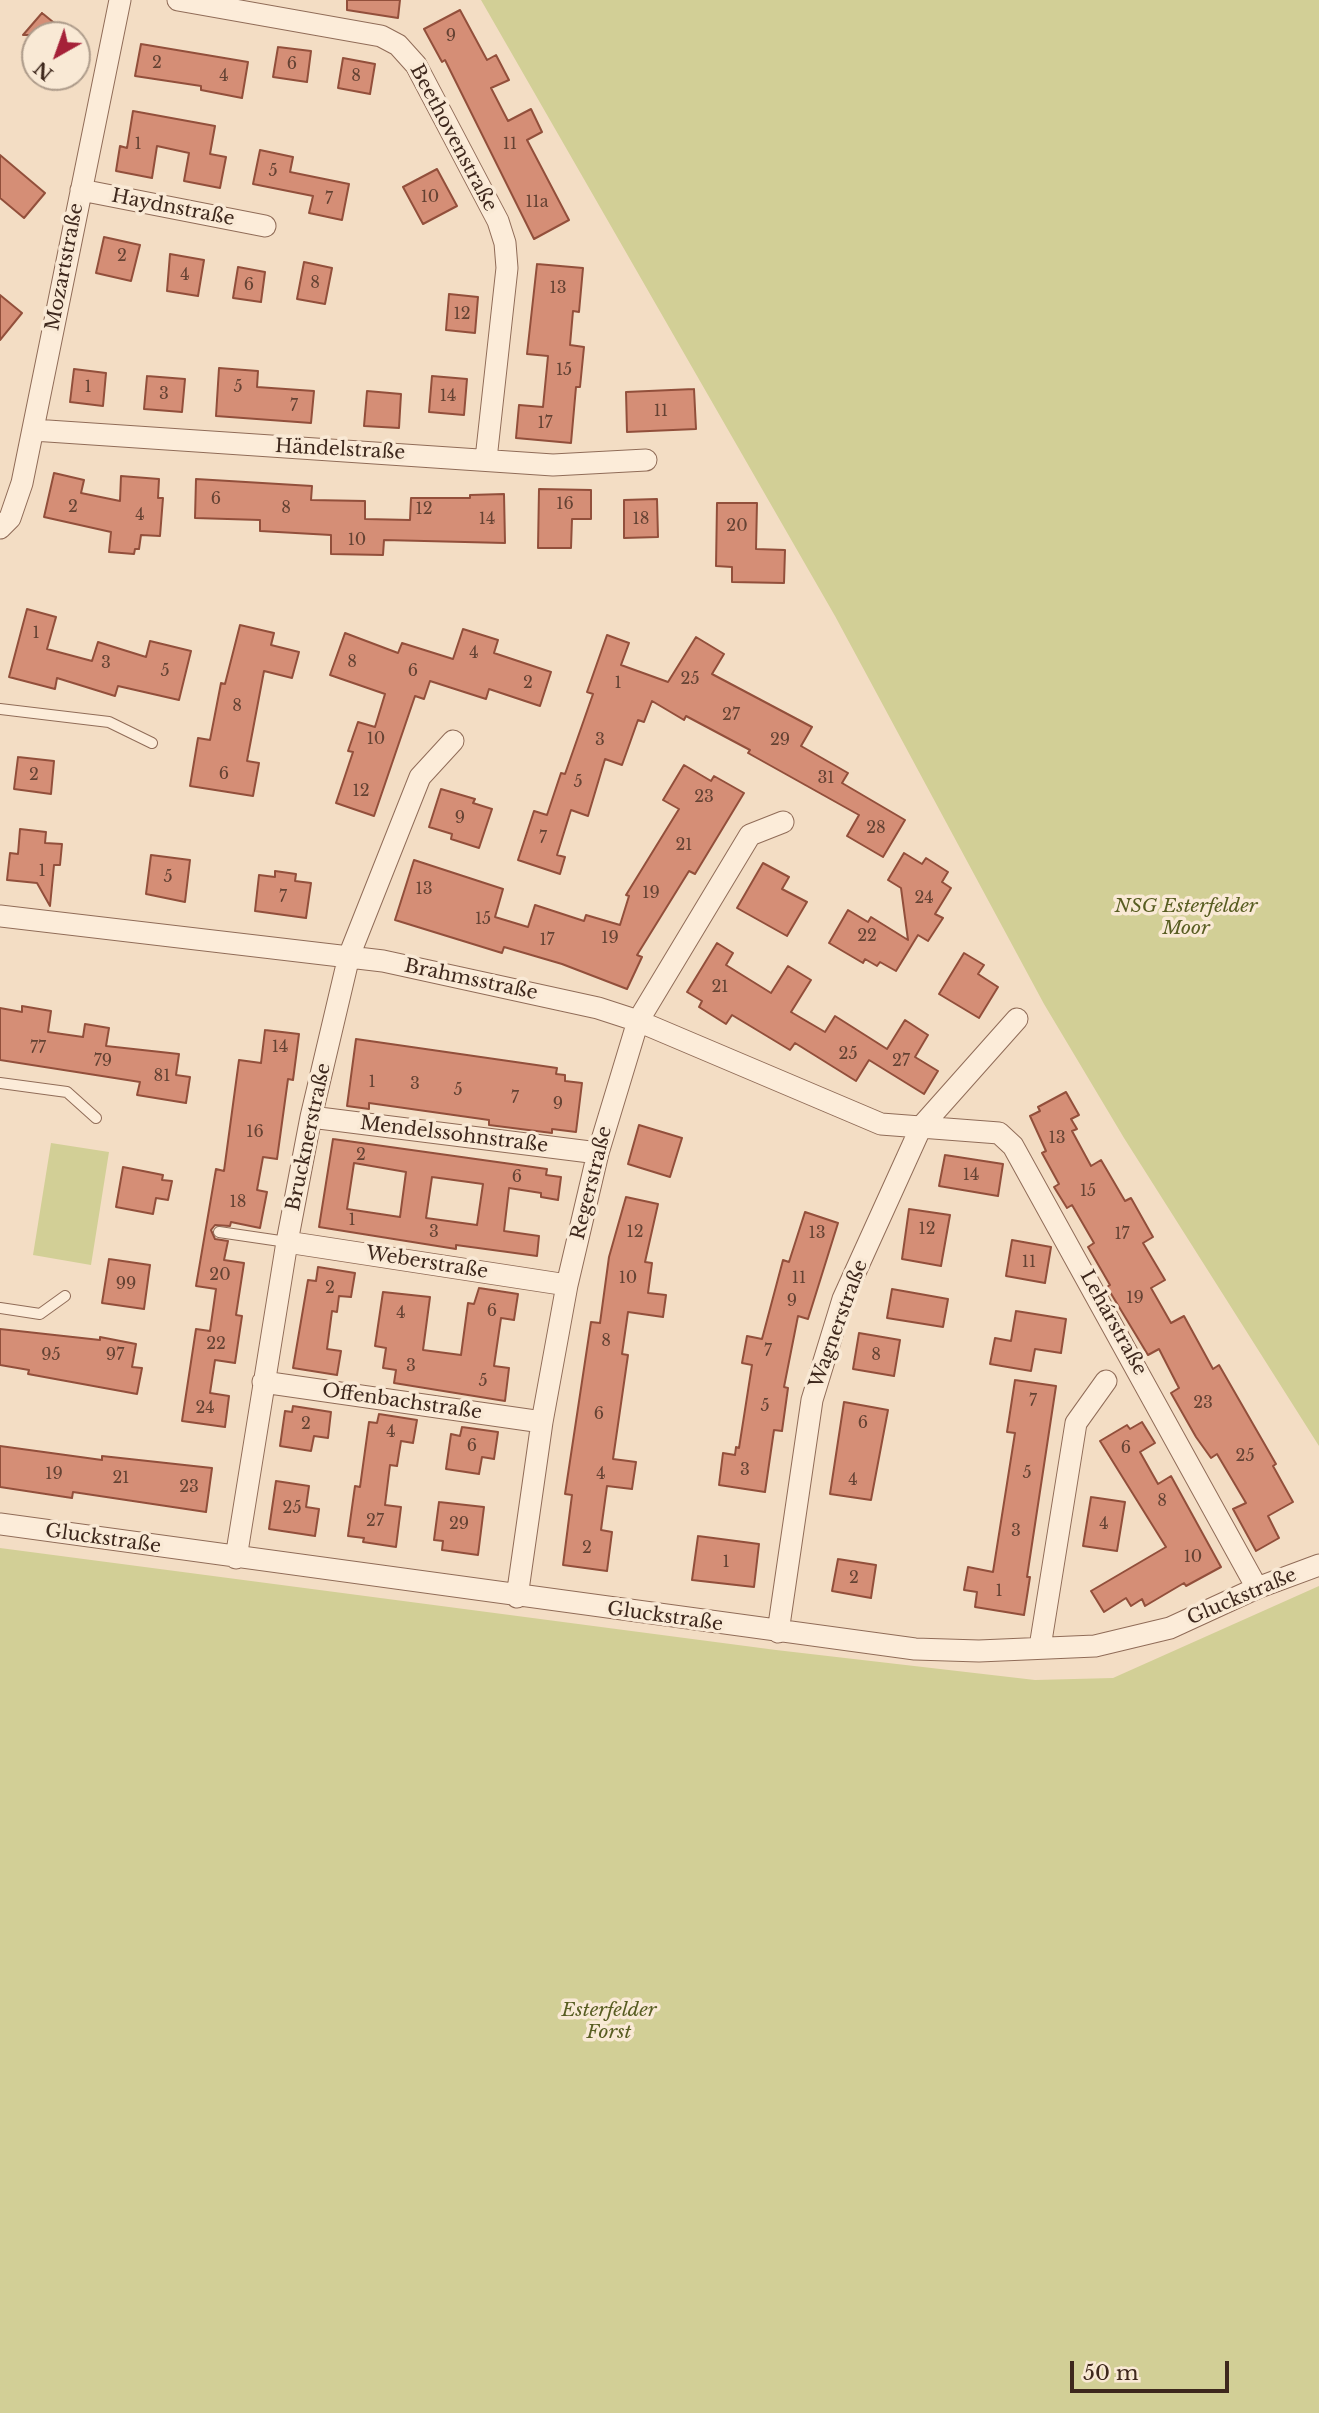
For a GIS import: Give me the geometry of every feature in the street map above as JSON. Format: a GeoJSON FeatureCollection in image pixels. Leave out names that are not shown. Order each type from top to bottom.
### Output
{"type":"FeatureCollection","features":[{"type":"Feature","properties":{"kind":"street","name":"Mozartstraße"},"geometry":{"type":"LineString","coordinates":[[0,528],[10,518],[17,502],[120,0]]}},
{"type":"Feature","properties":{"kind":"street","name":"Beethovenstraße"},"geometry":{"type":"LineString","coordinates":[[178,0],[381,36],[398,45],[416,65],[498,221],[505,243],[507,268],[486,459]]}},
{"type":"Feature","properties":{"kind":"street","name":"Haydnstraße"},"geometry":{"type":"LineString","coordinates":[[80,190],[265,226]]}},
{"type":"Feature","properties":{"kind":"street","name":"Händelstraße"},"geometry":{"type":"LineString","coordinates":[[33,430],[553,465],[646,460]]}},
{"type":"Feature","properties":{"kind":"street","name":"Brucknerstraße"},"geometry":{"type":"LineString","coordinates":[[236,1558],[287,1242],[311,1117],[349,956],[420,777],[453,741]]}},
{"type":"Feature","properties":{"kind":"street","name":"Regerstraße"},"geometry":{"type":"LineString","coordinates":[[517,1597],[542,1422],[567,1285],[598,1153],[638,1021],[750,835],[783,822]]}},
{"type":"Feature","properties":{"kind":"street","name":"Brahmsstraße"},"geometry":{"type":"LineString","coordinates":[[0,916],[349,956],[598,1008],[638,1021],[881,1124],[920,1127]]}},
{"type":"Feature","properties":{"kind":"street","name":"Wagnerstraße"},"geometry":{"type":"LineString","coordinates":[[778,1632],[812,1400],[843,1299],[920,1127],[1017,1019]]}},
{"type":"Feature","properties":{"kind":"street","name":"Mendelssohnstraße"},"geometry":{"type":"LineString","coordinates":[[311,1117],[598,1153]]}},
{"type":"Feature","properties":{"kind":"street","name":"Lehárstraße"},"geometry":{"type":"LineString","coordinates":[[920,1127],[999,1133],[1013,1146],[1257,1588]]}},
{"type":"Feature","properties":{"kind":"street","name":"Weberstraße"},"geometry":{"type":"LineString","coordinates":[[287,1242],[567,1285]]}},
{"type":"Feature","properties":{"kind":"street","name":"Lehárstraße"},"geometry":{"type":"LineString","coordinates":[[1041,1647],[1076,1423],[1107,1381]]}},
{"type":"Feature","properties":{"kind":"street","name":"Offenbachstraße"},"geometry":{"type":"LineString","coordinates":[[263,1382],[542,1422]]}},
{"type":"Feature","properties":{"kind":"street","name":"Gluckstraße"},"geometry":{"type":"LineString","coordinates":[[0,1524],[778,1632],[915,1649],[979,1651],[1095,1646],[1170,1628],[1257,1588],[1319,1565]]}},
{"type":"Feature","properties":{"kind":"lane"},"geometry":{"type":"LineString","coordinates":[[0,709],[109,722],[152,743]]}},
{"type":"Feature","properties":{"kind":"lane"},"geometry":{"type":"LineString","coordinates":[[0,1083],[67,1092],[96,1118]]}},
{"type":"Feature","properties":{"kind":"lane"},"geometry":{"type":"LineString","coordinates":[[219,1232],[287,1242]]}},
{"type":"Feature","properties":{"kind":"lane"},"geometry":{"type":"LineString","coordinates":[[0,1308],[40,1314],[65,1296]]}},
{"type":"Feature","properties":{"kind":"green space","name":"NSG Esterfelder Moor"},"geometry":{"type":"Polygon","coordinates":[[[481,0],[1319,0],[1319,1446],[1124,1138],[1044,1004],[835,616],[481,0]]]}},
{"type":"Feature","properties":{"kind":"green space"},"geometry":{"type":"Polygon","coordinates":[[[51,1143],[109,1152],[91,1265],[33,1255],[51,1143]]]}},
{"type":"Feature","properties":{"kind":"green space","name":"Esterfelder Forst"},"geometry":{"type":"Polygon","coordinates":[[[0,1548],[776,1650],[1035,1680],[1113,1678],[1319,1586],[1319,2413],[0,2413],[0,1548]]]}},
{"type":"Feature","properties":{"kind":"building"},"geometry":{"type":"Polygon","coordinates":[[[347,0],[400,0],[398,18],[347,10],[347,0]]]}},
{"type":"Feature","properties":{"kind":"building"},"geometry":{"type":"Polygon","coordinates":[[[460,10],[487,60],[496,55],[509,80],[491,88],[508,121],[531,109],[542,132],[527,140],[569,220],[534,239],[445,60],[442,62],[424,29],[460,10]]]}},
{"type":"Feature","properties":{"kind":"building"},"geometry":{"type":"Polygon","coordinates":[[[42,13],[52,21],[35,21],[42,13]]]}},
{"type":"Feature","properties":{"kind":"building"},"geometry":{"type":"Polygon","coordinates":[[[141,44],[248,62],[242,98],[201,90],[201,86],[135,76],[141,44]]]}},
{"type":"Feature","properties":{"kind":"building"},"geometry":{"type":"Polygon","coordinates":[[[278,47],[311,51],[307,82],[273,77],[278,47]]]}},
{"type":"Feature","properties":{"kind":"building"},"geometry":{"type":"Polygon","coordinates":[[[343,58],[375,64],[370,94],[338,88],[343,58]]]}},
{"type":"Feature","properties":{"kind":"building"},"geometry":{"type":"Polygon","coordinates":[[[133,111],[215,126],[210,154],[226,157],[220,188],[184,181],[189,153],[157,146],[152,178],[116,171],[120,146],[127,148],[133,111]]]}},
{"type":"Feature","properties":{"kind":"building"},"geometry":{"type":"Polygon","coordinates":[[[260,150],[293,157],[290,172],[349,184],[342,220],[309,213],[313,196],[253,184],[260,150]]]}},
{"type":"Feature","properties":{"kind":"building"},"geometry":{"type":"Polygon","coordinates":[[[0,155],[45,193],[24,218],[0,198],[0,155]]]}},
{"type":"Feature","properties":{"kind":"building"},"geometry":{"type":"Polygon","coordinates":[[[437,169],[457,206],[423,224],[403,187],[437,169]]]}},
{"type":"Feature","properties":{"kind":"building"},"geometry":{"type":"Polygon","coordinates":[[[104,237],[140,245],[131,281],[96,273],[104,237]]]}},
{"type":"Feature","properties":{"kind":"building"},"geometry":{"type":"Polygon","coordinates":[[[170,254],[204,260],[198,296],[167,291],[170,254]]]}},
{"type":"Feature","properties":{"kind":"building"},"geometry":{"type":"Polygon","coordinates":[[[304,262],[332,268],[325,304],[297,299],[304,262]]]}},
{"type":"Feature","properties":{"kind":"building"},"geometry":{"type":"Polygon","coordinates":[[[537,264],[583,268],[579,312],[573,311],[570,345],[584,347],[580,387],[576,387],[571,443],[516,438],[519,405],[543,407],[548,356],[527,354],[537,264]]]}},
{"type":"Feature","properties":{"kind":"building"},"geometry":{"type":"Polygon","coordinates":[[[238,267],[265,272],[261,302],[233,298],[238,267]]]}},
{"type":"Feature","properties":{"kind":"building"},"geometry":{"type":"Polygon","coordinates":[[[449,294],[478,297],[475,333],[446,330],[449,294]]]}},
{"type":"Feature","properties":{"kind":"building"},"geometry":{"type":"Polygon","coordinates":[[[0,295],[22,313],[0,340],[0,295]]]}},
{"type":"Feature","properties":{"kind":"building"},"geometry":{"type":"Polygon","coordinates":[[[219,368],[258,371],[257,387],[314,391],[311,423],[216,416],[219,368]]]}},
{"type":"Feature","properties":{"kind":"building"},"geometry":{"type":"Polygon","coordinates":[[[74,369],[106,373],[103,406],[70,402],[74,369]]]}},
{"type":"Feature","properties":{"kind":"building"},"geometry":{"type":"Polygon","coordinates":[[[147,376],[185,379],[182,412],[144,409],[147,376]]]}},
{"type":"Feature","properties":{"kind":"building"},"geometry":{"type":"Polygon","coordinates":[[[432,376],[467,379],[464,415],[429,412],[432,376]]]}},
{"type":"Feature","properties":{"kind":"building"},"geometry":{"type":"Polygon","coordinates":[[[694,389],[696,429],[627,432],[626,392],[694,389]]]}},
{"type":"Feature","properties":{"kind":"building"},"geometry":{"type":"Polygon","coordinates":[[[367,391],[401,394],[399,428],[364,426],[367,391]]]}},
{"type":"Feature","properties":{"kind":"building"},"geometry":{"type":"Polygon","coordinates":[[[54,473],[84,480],[81,493],[120,501],[121,476],[159,479],[158,498],[163,498],[160,536],[141,535],[139,549],[135,549],[134,554],[109,552],[111,532],[44,517],[54,473]]]}},
{"type":"Feature","properties":{"kind":"building"},"geometry":{"type":"Polygon","coordinates":[[[196,479],[312,486],[311,500],[365,501],[365,519],[410,520],[411,498],[470,498],[470,495],[504,494],[505,543],[384,540],[383,555],[331,554],[331,535],[260,531],[260,520],[195,518],[196,479]]]}},
{"type":"Feature","properties":{"kind":"building"},"geometry":{"type":"Polygon","coordinates":[[[539,489],[591,490],[591,519],[572,519],[571,548],[538,548],[539,489]]]}},
{"type":"Feature","properties":{"kind":"building"},"geometry":{"type":"Polygon","coordinates":[[[657,499],[658,537],[624,538],[624,500],[657,499]]]}},
{"type":"Feature","properties":{"kind":"building"},"geometry":{"type":"Polygon","coordinates":[[[717,503],[757,503],[756,549],[785,550],[784,583],[732,582],[732,567],[716,566],[717,503]]]}},
{"type":"Feature","properties":{"kind":"building"},"geometry":{"type":"Polygon","coordinates":[[[27,609],[56,617],[47,649],[92,661],[98,642],[146,657],[150,641],[191,651],[179,700],[118,686],[115,696],[57,678],[55,689],[9,677],[27,609]]]}},
{"type":"Feature","properties":{"kind":"building"},"geometry":{"type":"Polygon","coordinates":[[[240,625],[274,633],[271,645],[299,652],[292,678],[264,671],[247,761],[259,763],[253,796],[190,786],[198,738],[210,740],[221,683],[225,684],[240,625]]]}},
{"type":"Feature","properties":{"kind":"building"},"geometry":{"type":"Polygon","coordinates":[[[463,629],[498,640],[494,653],[551,672],[540,706],[489,689],[486,699],[430,681],[424,699],[415,696],[374,816],[336,803],[353,752],[348,751],[358,722],[375,727],[385,694],[330,675],[345,633],[398,653],[402,643],[453,659],[463,629]]]}},
{"type":"Feature","properties":{"kind":"building"},"geometry":{"type":"Polygon","coordinates":[[[607,635],[629,643],[621,665],[668,682],[696,637],[724,654],[712,674],[812,727],[801,746],[848,773],[842,783],[905,820],[883,857],[847,836],[859,815],[748,753],[750,750],[686,716],[684,720],[652,701],[644,722],[638,720],[622,765],[605,759],[588,816],[571,810],[557,855],[565,857],[560,874],[518,860],[534,811],[547,815],[561,773],[565,774],[593,694],[587,692],[607,635]]]}},
{"type":"Feature","properties":{"kind":"building"},"geometry":{"type":"Polygon","coordinates":[[[18,757],[54,761],[51,794],[14,789],[18,757]]]}},
{"type":"Feature","properties":{"kind":"building"},"geometry":{"type":"Polygon","coordinates":[[[684,765],[711,781],[714,776],[744,793],[695,874],[689,871],[637,955],[642,957],[627,989],[562,964],[504,947],[502,953],[395,920],[414,860],[503,889],[495,917],[528,927],[535,905],[584,921],[586,915],[620,925],[629,896],[626,895],[679,809],[663,800],[684,765]]]}},
{"type":"Feature","properties":{"kind":"building"},"geometry":{"type":"Polygon","coordinates":[[[441,789],[475,799],[473,803],[492,809],[479,848],[451,839],[452,834],[429,827],[441,789]]]}},
{"type":"Feature","properties":{"kind":"building"},"geometry":{"type":"Polygon","coordinates":[[[20,829],[46,832],[45,843],[62,844],[60,865],[54,865],[50,906],[37,883],[7,880],[10,853],[18,854],[20,829]]]}},
{"type":"Feature","properties":{"kind":"building"},"geometry":{"type":"Polygon","coordinates":[[[904,853],[922,864],[926,858],[948,872],[942,882],[951,888],[935,914],[943,918],[928,941],[918,935],[896,971],[880,962],[877,966],[865,959],[863,963],[829,943],[848,910],[868,922],[871,917],[908,940],[901,888],[888,880],[904,853]]]}},
{"type":"Feature","properties":{"kind":"building"},"geometry":{"type":"Polygon","coordinates":[[[151,855],[190,860],[185,902],[146,894],[151,855]]]}},
{"type":"Feature","properties":{"kind":"building"},"geometry":{"type":"Polygon","coordinates":[[[763,863],[789,877],[782,889],[807,902],[787,936],[737,908],[763,863]]]}},
{"type":"Feature","properties":{"kind":"building"},"geometry":{"type":"Polygon","coordinates":[[[275,871],[296,874],[295,881],[311,883],[306,918],[255,911],[259,875],[275,877],[275,871]]]}},
{"type":"Feature","properties":{"kind":"building"},"geometry":{"type":"Polygon","coordinates":[[[717,943],[733,953],[726,965],[771,993],[788,966],[811,980],[791,1012],[825,1032],[835,1016],[887,1049],[905,1020],[928,1035],[915,1057],[938,1071],[924,1094],[869,1060],[856,1081],[795,1043],[790,1050],[732,1015],[726,1024],[699,1007],[702,1001],[687,992],[717,943]]]}},
{"type":"Feature","properties":{"kind":"building"},"geometry":{"type":"Polygon","coordinates":[[[964,953],[984,965],[978,974],[998,987],[979,1018],[939,994],[964,953]]]}},
{"type":"Feature","properties":{"kind":"building"},"geometry":{"type":"Polygon","coordinates":[[[22,1006],[51,1011],[48,1032],[83,1037],[85,1024],[109,1028],[106,1046],[179,1054],[176,1075],[190,1077],[186,1103],[137,1095],[140,1082],[0,1060],[0,1008],[22,1012],[22,1006]]]}},
{"type":"Feature","properties":{"kind":"building"},"geometry":{"type":"Polygon","coordinates":[[[265,1030],[299,1034],[293,1080],[288,1079],[277,1159],[263,1157],[257,1190],[267,1192],[260,1228],[231,1222],[230,1226],[215,1225],[211,1230],[215,1239],[228,1241],[224,1260],[244,1263],[236,1315],[242,1316],[235,1363],[215,1360],[210,1393],[229,1396],[225,1427],[182,1421],[196,1329],[210,1331],[216,1289],[196,1286],[216,1169],[224,1171],[239,1060],[261,1063],[265,1030]]]}},
{"type":"Feature","properties":{"kind":"building"},"geometry":{"type":"Polygon","coordinates":[[[356,1039],[557,1068],[556,1074],[565,1075],[565,1081],[582,1083],[576,1132],[552,1129],[552,1133],[489,1125],[489,1120],[369,1103],[369,1109],[347,1106],[356,1039]]]}},
{"type":"Feature","properties":{"kind":"building"},"geometry":{"type":"Polygon","coordinates":[[[1066,1092],[1079,1115],[1071,1119],[1077,1129],[1072,1131],[1091,1166],[1101,1160],[1125,1201],[1131,1198],[1153,1237],[1143,1243],[1165,1280],[1151,1288],[1171,1323],[1184,1316],[1213,1369],[1219,1365],[1276,1464],[1273,1466],[1293,1502],[1268,1516],[1279,1538],[1256,1551],[1233,1509],[1246,1503],[1217,1454],[1211,1458],[1196,1437],[1171,1393],[1179,1388],[1159,1349],[1148,1355],[1107,1287],[1110,1285],[1088,1247],[1094,1243],[1072,1205],[1067,1208],[1054,1187],[1059,1184],[1042,1153],[1046,1151],[1030,1116],[1040,1111],[1038,1107],[1066,1092]]]}},
{"type":"Feature","properties":{"kind":"building"},"geometry":{"type":"Polygon","coordinates":[[[639,1125],[682,1138],[670,1177],[628,1164],[639,1125]]]}},
{"type":"Feature","properties":{"kind":"building"},"geometry":{"type":"Polygon","coordinates":[[[333,1139],[547,1169],[546,1175],[561,1177],[558,1200],[541,1197],[541,1193],[509,1188],[504,1231],[539,1236],[537,1256],[456,1245],[456,1249],[319,1227],[333,1139]],[[354,1163],[347,1209],[400,1217],[406,1172],[354,1163]],[[432,1177],[426,1218],[477,1225],[483,1184],[432,1177]]]}},
{"type":"Feature","properties":{"kind":"building"},"geometry":{"type":"Polygon","coordinates":[[[945,1155],[1003,1164],[998,1196],[939,1186],[945,1155]]]}},
{"type":"Feature","properties":{"kind":"building"},"geometry":{"type":"Polygon","coordinates":[[[123,1167],[163,1175],[162,1180],[172,1181],[168,1200],[156,1198],[153,1214],[116,1207],[123,1167]]]}},
{"type":"Feature","properties":{"kind":"building"},"geometry":{"type":"Polygon","coordinates":[[[626,1197],[658,1204],[645,1262],[652,1263],[648,1293],[666,1295],[663,1317],[628,1312],[622,1354],[628,1355],[613,1459],[636,1462],[632,1489],[607,1486],[601,1530],[612,1532],[607,1571],[563,1565],[572,1495],[565,1494],[591,1322],[600,1323],[609,1257],[626,1197]]]}},
{"type":"Feature","properties":{"kind":"building"},"geometry":{"type":"Polygon","coordinates":[[[909,1209],[950,1215],[941,1266],[902,1259],[909,1209]]]}},
{"type":"Feature","properties":{"kind":"building"},"geometry":{"type":"Polygon","coordinates":[[[805,1212],[838,1223],[808,1319],[798,1316],[784,1387],[788,1388],[782,1431],[774,1430],[765,1492],[719,1485],[723,1453],[735,1455],[736,1447],[739,1448],[752,1365],[742,1363],[747,1336],[762,1339],[783,1260],[789,1262],[805,1212]]]}},
{"type":"Feature","properties":{"kind":"building"},"geometry":{"type":"Polygon","coordinates":[[[1012,1240],[1051,1247],[1045,1283],[1006,1276],[1012,1240]]]}},
{"type":"Feature","properties":{"kind":"building"},"geometry":{"type":"Polygon","coordinates":[[[109,1259],[150,1265],[144,1309],[102,1303],[109,1259]]]}},
{"type":"Feature","properties":{"kind":"building"},"geometry":{"type":"Polygon","coordinates":[[[318,1267],[355,1273],[351,1297],[339,1296],[337,1312],[332,1311],[327,1349],[341,1351],[337,1375],[293,1368],[308,1280],[316,1281],[318,1267]]]}},
{"type":"Feature","properties":{"kind":"building"},"geometry":{"type":"Polygon","coordinates":[[[479,1288],[518,1294],[514,1320],[501,1318],[494,1366],[509,1368],[505,1401],[394,1383],[396,1370],[383,1368],[386,1348],[375,1346],[383,1292],[430,1297],[423,1350],[461,1355],[468,1303],[474,1304],[479,1288]]]}},
{"type":"Feature","properties":{"kind":"building"},"geometry":{"type":"Polygon","coordinates":[[[892,1289],[948,1299],[943,1327],[887,1318],[892,1289]]]}},
{"type":"Feature","properties":{"kind":"building"},"geometry":{"type":"Polygon","coordinates":[[[1016,1311],[1066,1319],[1061,1353],[1035,1349],[1031,1371],[990,1364],[995,1338],[1011,1341],[1016,1311]]]}},
{"type":"Feature","properties":{"kind":"building"},"geometry":{"type":"Polygon","coordinates":[[[0,1329],[100,1340],[100,1337],[136,1344],[132,1367],[142,1368],[137,1394],[28,1374],[29,1370],[0,1365],[0,1329]]]}},
{"type":"Feature","properties":{"kind":"building"},"geometry":{"type":"Polygon","coordinates":[[[859,1333],[900,1340],[894,1376],[853,1369],[859,1333]]]}},
{"type":"Feature","properties":{"kind":"building"},"geometry":{"type":"Polygon","coordinates":[[[1015,1380],[1056,1386],[1027,1577],[1030,1577],[1024,1615],[975,1607],[977,1592],[964,1590],[968,1567],[993,1572],[1015,1433],[1007,1432],[1015,1380]]]}},
{"type":"Feature","properties":{"kind":"building"},"geometry":{"type":"Polygon","coordinates":[[[844,1402],[888,1410],[871,1500],[830,1494],[844,1402]]]}},
{"type":"Feature","properties":{"kind":"building"},"geometry":{"type":"Polygon","coordinates":[[[293,1406],[331,1412],[328,1438],[314,1436],[311,1451],[280,1446],[285,1411],[292,1412],[293,1406]]]}},
{"type":"Feature","properties":{"kind":"building"},"geometry":{"type":"Polygon","coordinates":[[[379,1414],[417,1420],[413,1443],[401,1441],[397,1466],[390,1465],[385,1505],[401,1507],[396,1547],[363,1542],[364,1538],[348,1536],[355,1486],[360,1487],[369,1422],[377,1423],[379,1414]]]}},
{"type":"Feature","properties":{"kind":"building"},"geometry":{"type":"Polygon","coordinates":[[[1142,1422],[1155,1443],[1140,1452],[1158,1484],[1171,1476],[1221,1567],[1186,1586],[1184,1583],[1145,1606],[1142,1599],[1131,1606],[1126,1598],[1104,1612],[1091,1591],[1166,1547],[1100,1441],[1127,1425],[1130,1429],[1142,1422]]]}},
{"type":"Feature","properties":{"kind":"building"},"geometry":{"type":"Polygon","coordinates":[[[462,1427],[498,1432],[494,1459],[482,1457],[479,1474],[446,1469],[451,1434],[460,1436],[462,1427]]]}},
{"type":"Feature","properties":{"kind":"building"},"geometry":{"type":"Polygon","coordinates":[[[0,1446],[102,1460],[102,1456],[212,1468],[206,1512],[73,1492],[72,1498],[0,1487],[0,1446]]]}},
{"type":"Feature","properties":{"kind":"building"},"geometry":{"type":"Polygon","coordinates":[[[276,1481],[309,1486],[306,1507],[319,1509],[315,1536],[269,1529],[276,1481]]]}},
{"type":"Feature","properties":{"kind":"building"},"geometry":{"type":"Polygon","coordinates":[[[1091,1497],[1125,1502],[1117,1551],[1083,1546],[1091,1497]]]}},
{"type":"Feature","properties":{"kind":"building"},"geometry":{"type":"Polygon","coordinates":[[[439,1502],[484,1507],[478,1555],[442,1550],[443,1541],[434,1540],[439,1502]]]}},
{"type":"Feature","properties":{"kind":"building"},"geometry":{"type":"Polygon","coordinates":[[[698,1536],[759,1544],[754,1587],[692,1580],[698,1536]]]}},
{"type":"Feature","properties":{"kind":"building"},"geometry":{"type":"Polygon","coordinates":[[[838,1559],[876,1565],[871,1598],[832,1591],[838,1559]]]}}]}
